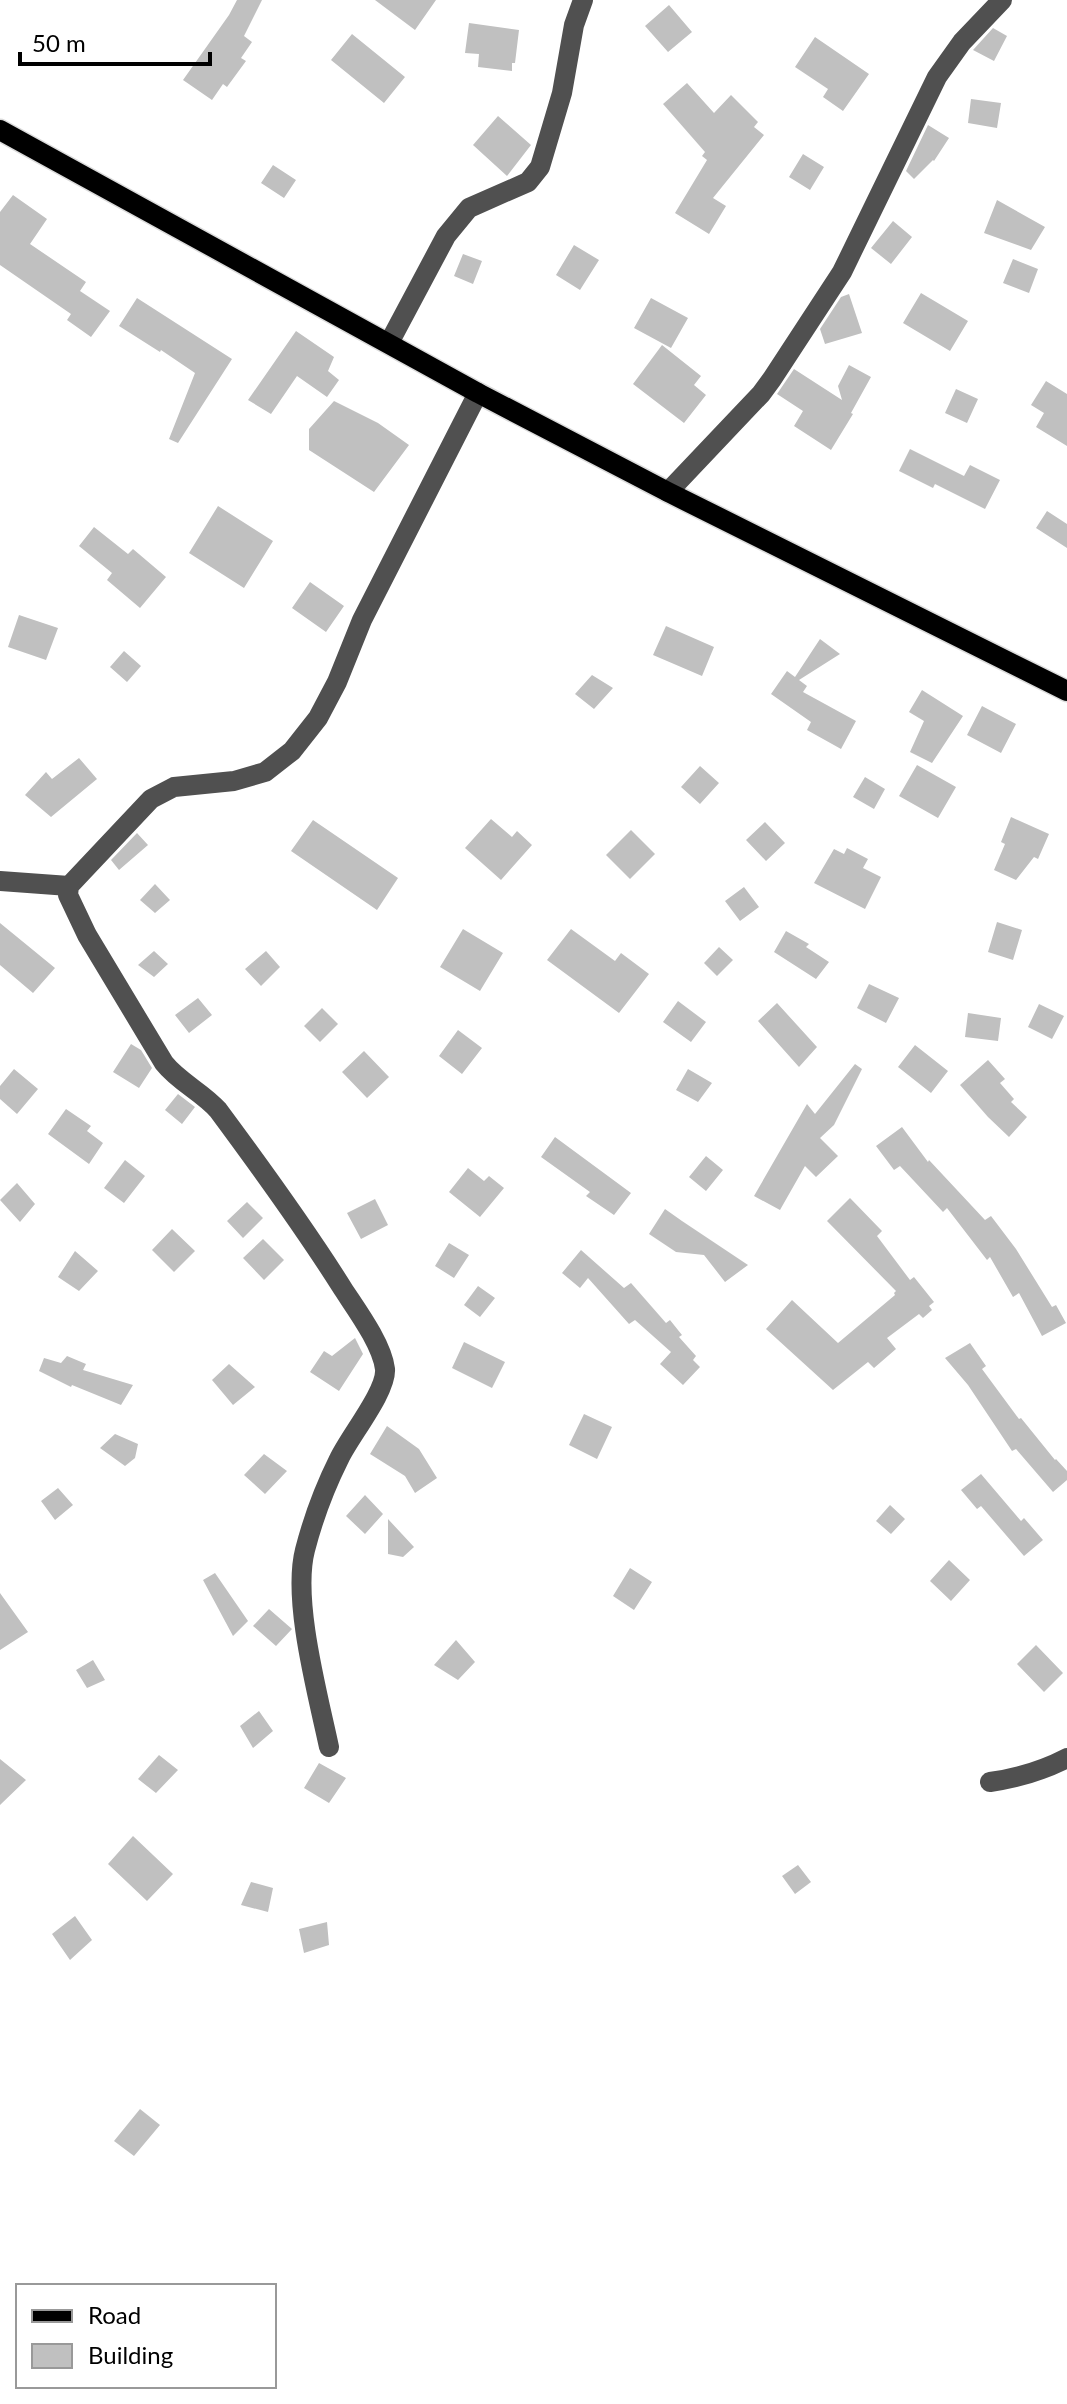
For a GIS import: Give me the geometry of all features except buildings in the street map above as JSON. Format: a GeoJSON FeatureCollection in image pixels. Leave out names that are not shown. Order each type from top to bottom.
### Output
{"type":"FeatureCollection","features":[{"type":"Feature","properties":{"kind":"main road"},"geometry":{"type":"LineString","coordinates":[[0,130],[478,393],[668,492],[1067,691]]}},
{"type":"Feature","properties":{"kind":"street"},"geometry":{"type":"LineString","coordinates":[[389,343],[446,236],[469,208],[528,182],[540,167],[562,93],[574,25],[583,0]]}},
{"type":"Feature","properties":{"kind":"street"},"geometry":{"type":"LineString","coordinates":[[668,492],[767,386],[842,272],[937,77],[962,42],[1002,0]]}},
{"type":"Feature","properties":{"kind":"street"},"geometry":{"type":"LineString","coordinates":[[329,1747],[311,1662],[301,1575],[304,1553],[339,1458],[384,1380],[383,1361],[366,1323],[329,1266],[224,1118],[212,1103],[164,1063],[87,935],[68,895],[69,886],[151,799],[174,787],[234,781],[265,772],[292,751],[318,718],[337,682],[362,620],[478,393]]}},
{"type":"Feature","properties":{"kind":"street"},"geometry":{"type":"LineString","coordinates":[[0,881],[69,886]]}},
{"type":"Feature","properties":{"kind":"street"},"geometry":{"type":"LineString","coordinates":[[990,1782],[1022,1777],[1067,1758]]}}]}
